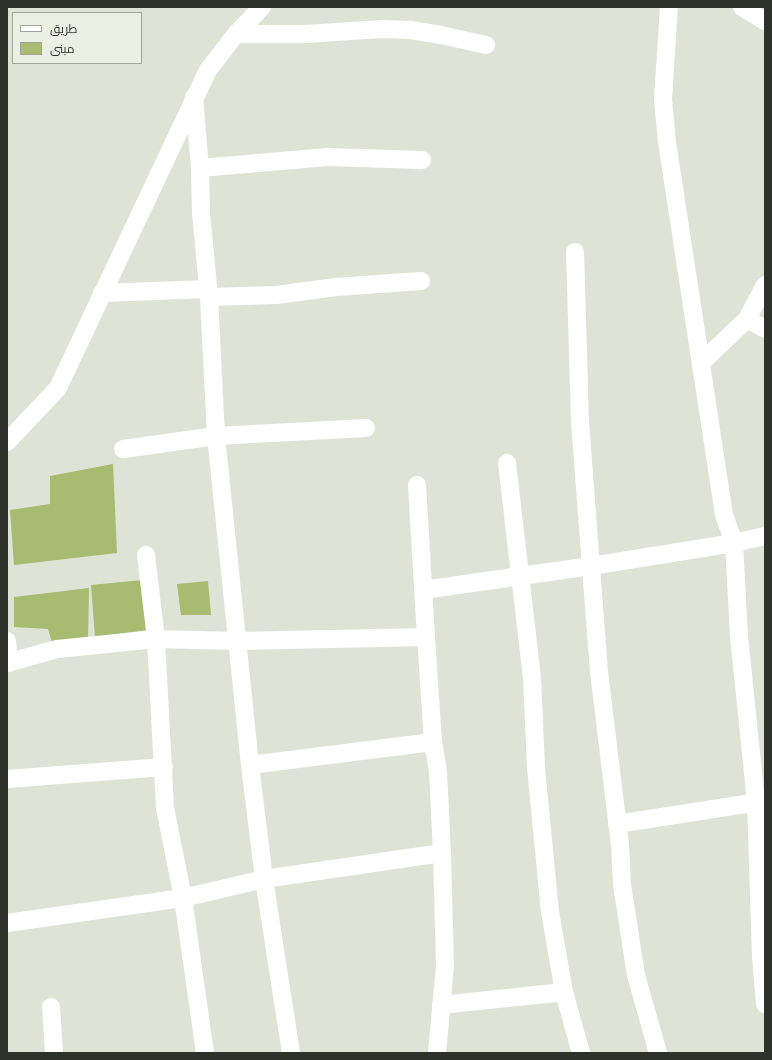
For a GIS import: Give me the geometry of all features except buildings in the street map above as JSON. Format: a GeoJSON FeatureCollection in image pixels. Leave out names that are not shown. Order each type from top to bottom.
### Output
{"type":"FeatureCollection","features":[{"type":"Feature","properties":{"kind":"street"},"geometry":{"type":"LineString","coordinates":[[7,442],[58,388],[208,70],[236,34],[262,7]]}},
{"type":"Feature","properties":{"kind":"street"},"geometry":{"type":"LineString","coordinates":[[669,7],[663,99],[667,142],[702,362],[724,515],[734,543],[739,636],[760,801],[761,957],[765,1004]]}},
{"type":"Feature","properties":{"kind":"street"},"geometry":{"type":"LineString","coordinates":[[742,7],[765,21]]}},
{"type":"Feature","properties":{"kind":"street"},"geometry":{"type":"LineString","coordinates":[[236,34],[306,34],[382,29],[410,30],[486,45]]}},
{"type":"Feature","properties":{"kind":"street"},"geometry":{"type":"LineString","coordinates":[[194,97],[200,168],[201,213],[208,293],[216,436],[250,766],[264,879],[291,1053]]}},
{"type":"Feature","properties":{"kind":"street"},"geometry":{"type":"LineString","coordinates":[[200,168],[328,157],[422,160]]}},
{"type":"Feature","properties":{"kind":"street"},"geometry":{"type":"LineString","coordinates":[[575,252],[580,422],[600,672],[620,845],[622,885],[636,975],[658,1053]]}},
{"type":"Feature","properties":{"kind":"street"},"geometry":{"type":"LineString","coordinates":[[102,293],[208,293],[276,295],[336,287],[421,281]]}},
{"type":"Feature","properties":{"kind":"street"},"geometry":{"type":"LineString","coordinates":[[702,362],[747,319],[765,285]]}},
{"type":"Feature","properties":{"kind":"street"},"geometry":{"type":"LineString","coordinates":[[747,319],[765,329]]}},
{"type":"Feature","properties":{"kind":"street"},"geometry":{"type":"LineString","coordinates":[[123,449],[216,436],[366,428]]}},
{"type":"Feature","properties":{"kind":"street"},"geometry":{"type":"LineString","coordinates":[[507,463],[532,678],[536,768],[550,912],[564,992],[581,1053]]}},
{"type":"Feature","properties":{"kind":"street"},"geometry":{"type":"LineString","coordinates":[[417,485],[433,742],[438,771],[442,853],[445,966],[437,1053]]}},
{"type":"Feature","properties":{"kind":"street"},"geometry":{"type":"LineString","coordinates":[[423,590],[591,566],[734,543],[765,536]]}},
{"type":"Feature","properties":{"kind":"street"},"geometry":{"type":"LineString","coordinates":[[146,555],[156,639],[164,766],[165,808],[183,898],[205,1053]]}},
{"type":"Feature","properties":{"kind":"street"},"geometry":{"type":"LineString","coordinates":[[7,641],[8,663],[57,649],[156,639],[237,641],[426,637]]}},
{"type":"Feature","properties":{"kind":"street"},"geometry":{"type":"LineString","coordinates":[[250,766],[433,742]]}},
{"type":"Feature","properties":{"kind":"street"},"geometry":{"type":"LineString","coordinates":[[7,779],[164,766]]}},
{"type":"Feature","properties":{"kind":"street"},"geometry":{"type":"LineString","coordinates":[[617,824],[760,801]]}},
{"type":"Feature","properties":{"kind":"street"},"geometry":{"type":"LineString","coordinates":[[7,923],[44,916],[183,898],[264,879],[442,853]]}},
{"type":"Feature","properties":{"kind":"street"},"geometry":{"type":"LineString","coordinates":[[441,1005],[564,992]]}},
{"type":"Feature","properties":{"kind":"street"},"geometry":{"type":"LineString","coordinates":[[51,1007],[54,1053]]}}]}
